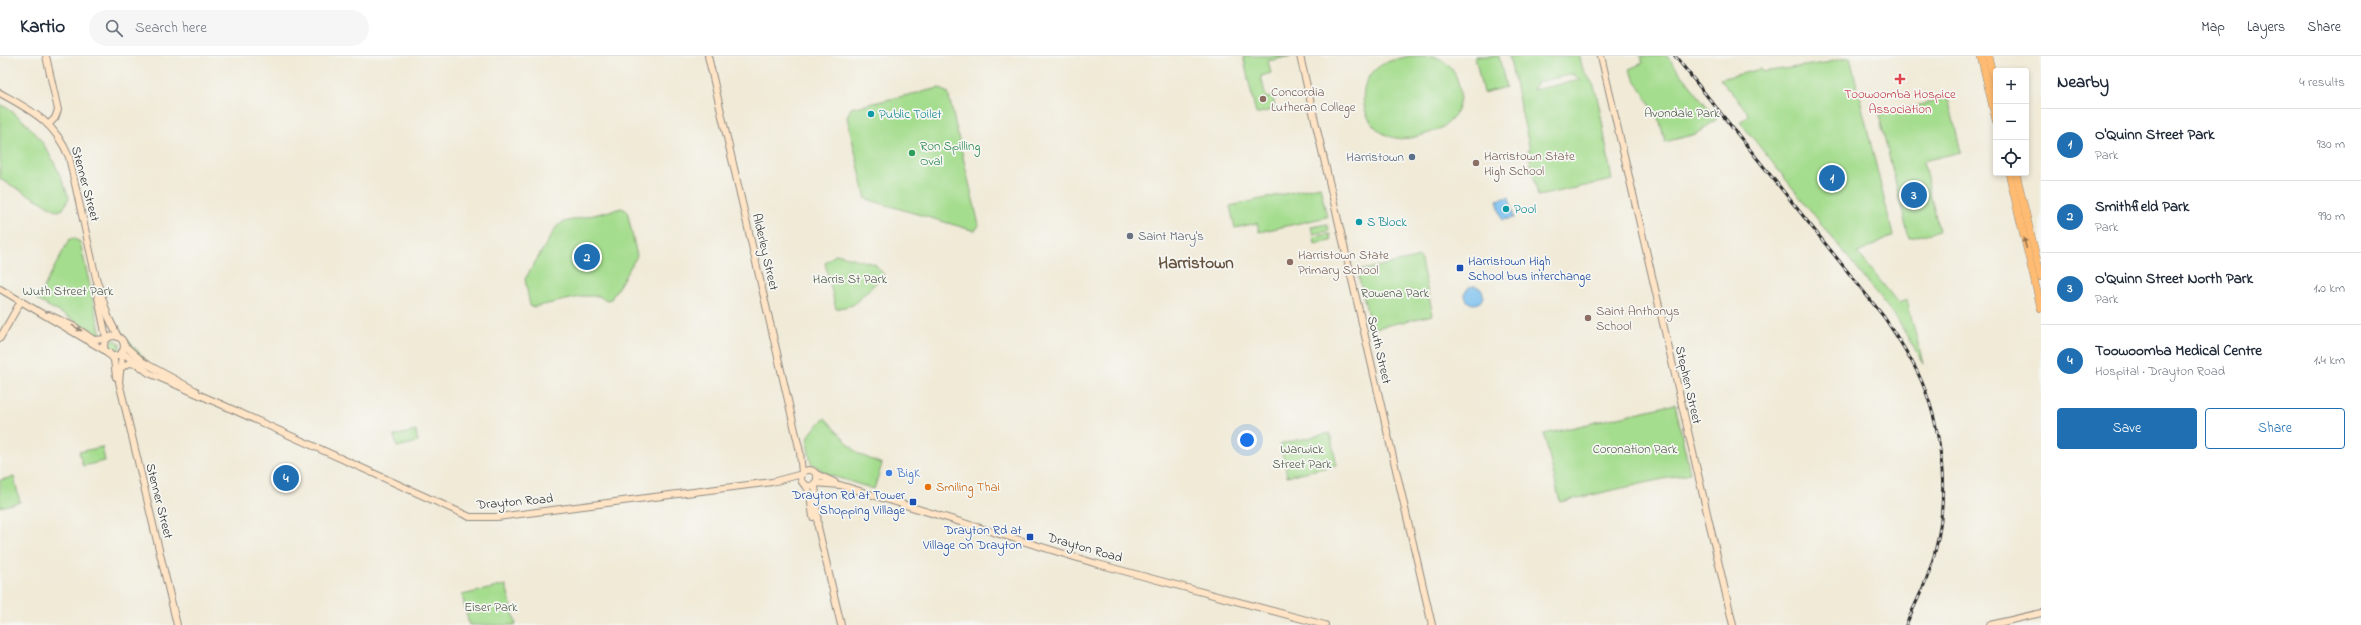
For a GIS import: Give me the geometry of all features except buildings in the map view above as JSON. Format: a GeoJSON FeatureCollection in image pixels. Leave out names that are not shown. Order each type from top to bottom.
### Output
{"type":"FeatureCollection","features":[{"type":"Feature","properties":{"kind":"highway"},"geometry":{"type":"LineString","coordinates":[[1981,56],[1993,107]]}},
{"type":"Feature","properties":{"kind":"highway"},"geometry":{"type":"LineString","coordinates":[[1988,56],[1993,77]]}},
{"type":"Feature","properties":{"kind":"highway"},"geometry":{"type":"LineString","coordinates":[[2010,176],[2041,308]]}},
{"type":"Feature","properties":{"kind":"highway"},"geometry":{"type":"LineString","coordinates":[[2017,176],[2041,277]]}},
{"type":"Feature","properties":{"kind":"main road"},"geometry":{"type":"LineString","coordinates":[[46,56],[58,110],[55,118],[49,124]]}},
{"type":"Feature","properties":{"kind":"main road","name":"Alderley Street"},"geometry":{"type":"LineString","coordinates":[[708,56],[800,452],[802,474],[805,484]]}},
{"type":"Feature","properties":{"kind":"main road","name":"South Street"},"geometry":{"type":"LineString","coordinates":[[1300,56],[1432,625]]}},
{"type":"Feature","properties":{"kind":"main road","name":"Stephen Street"},"geometry":{"type":"LineString","coordinates":[[1601,56],[1733,625]]}},
{"type":"Feature","properties":{"kind":"main road","name":"Stenner Street"},"geometry":{"type":"LineString","coordinates":[[0,93],[33,111],[49,124],[60,138],[69,157],[96,278],[106,339]]}},
{"type":"Feature","properties":{"kind":"main road","name":"Stenner Street"},"geometry":{"type":"LineString","coordinates":[[96,278],[108,316],[118,337]]}},
{"type":"Feature","properties":{"kind":"main road"},"geometry":{"type":"LineString","coordinates":[[0,289],[46,314],[75,327],[94,340],[106,339],[113,335],[118,337],[124,345],[122,354],[115,356],[109,353],[57,324],[46,314]]}},
{"type":"Feature","properties":{"kind":"main road"},"geometry":{"type":"LineString","coordinates":[[0,338],[21,301]]}},
{"type":"Feature","properties":{"kind":"main road"},"geometry":{"type":"LineString","coordinates":[[106,339],[105,346],[109,353]]}},
{"type":"Feature","properties":{"kind":"main road","name":"Drayton Road"},"geometry":{"type":"LineString","coordinates":[[124,345],[143,362],[206,397]]}},
{"type":"Feature","properties":{"kind":"main road","name":"Stenner Street"},"geometry":{"type":"LineString","coordinates":[[109,353],[114,360],[177,625]]}},
{"type":"Feature","properties":{"kind":"main road","name":"Stenner Street"},"geometry":{"type":"LineString","coordinates":[[119,382],[119,369],[122,354]]}},
{"type":"Feature","properties":{"kind":"main road","name":"Drayton Road"},"geometry":{"type":"LineString","coordinates":[[122,354],[149,373],[206,397],[470,517],[497,517],[778,481],[802,474],[806,470],[814,472],[840,486]]}},
{"type":"Feature","properties":{"kind":"main road"},"geometry":{"type":"LineString","coordinates":[[119,369],[128,363],[136,364]]}},
{"type":"Feature","properties":{"kind":"main road","name":"Alderley Street"},"geometry":{"type":"LineString","coordinates":[[800,452],[814,472]]}},
{"type":"Feature","properties":{"kind":"main road"},"geometry":{"type":"LineString","coordinates":[[814,472],[818,527]]}},
{"type":"Feature","properties":{"kind":"main road","name":"Drayton Road"},"geometry":{"type":"LineString","coordinates":[[778,481],[840,486],[1094,563],[1325,625]]}},
{"type":"Feature","properties":{"kind":"main road"},"geometry":{"type":"LineString","coordinates":[[805,484],[818,527],[840,625]]}},
{"type":"Feature","properties":{"kind":"main road"},"geometry":{"type":"LineString","coordinates":[[1990,625],[2040,613]]}},
{"type":"Feature","properties":{"kind":"green space"},"geometry":{"type":"Polygon","coordinates":[[[1243,56],[1292,56],[1268,61],[1271,73],[1261,76],[1266,98],[1273,97],[1275,109],[1256,114],[1243,56]]]}},
{"type":"Feature","properties":{"kind":"green space"},"geometry":{"type":"Polygon","coordinates":[[[1409,56],[1433,56],[1442,60],[1449,66],[1458,81],[1460,99],[1454,116],[1444,126],[1423,135],[1399,139],[1384,134],[1375,127],[1368,118],[1364,107],[1363,96],[1365,84],[1371,74],[1380,66],[1390,61],[1409,56]]]}},
{"type":"Feature","properties":{"kind":"green space"},"geometry":{"type":"Polygon","coordinates":[[[1475,56],[1499,56],[1506,87],[1483,93],[1475,56]]]}},
{"type":"Feature","properties":{"kind":"green space"},"geometry":{"type":"Polygon","coordinates":[[[1509,56],[1580,56],[1583,69],[1595,89],[1612,180],[1538,196],[1528,150],[1530,150],[1509,56]],[[1573,74],[1537,82],[1533,90],[1581,80],[1573,74]]]}},
{"type":"Feature","properties":{"kind":"green space","name":"Avondale Park"},"geometry":{"type":"Polygon","coordinates":[[[1640,56],[1667,56],[1717,119],[1696,134],[1665,142],[1660,122],[1629,69],[1643,63],[1640,56]]]}},
{"type":"Feature","properties":{"kind":"green space"},"geometry":{"type":"Polygon","coordinates":[[[1850,57],[1893,236],[1858,253],[1898,303],[1907,300],[1923,363],[1897,319],[1740,122],[1748,116],[1747,111],[1720,79],[1761,69],[1762,72],[1825,63],[1850,57]]]}},
{"type":"Feature","properties":{"kind":"green space"},"geometry":{"type":"Polygon","coordinates":[[[939,88],[948,93],[979,225],[975,231],[866,199],[847,117],[851,108],[939,88]]]}},
{"type":"Feature","properties":{"kind":"green space"},"geometry":{"type":"Polygon","coordinates":[[[1948,98],[1961,152],[1923,161],[1939,231],[1909,238],[1879,115],[1948,98]]]}},
{"type":"Feature","properties":{"kind":"green space"},"geometry":{"type":"Polygon","coordinates":[[[0,104],[25,122],[44,145],[58,170],[69,198],[63,209],[58,211],[0,179],[0,104]]]}},
{"type":"Feature","properties":{"kind":"green space"},"geometry":{"type":"Polygon","coordinates":[[[1320,186],[1327,217],[1259,232],[1257,223],[1235,228],[1230,206],[1320,186]]]}},
{"type":"Feature","properties":{"kind":"green space"},"geometry":{"type":"Polygon","coordinates":[[[622,208],[627,211],[637,256],[611,299],[607,300],[598,296],[584,296],[534,307],[530,306],[525,279],[557,226],[564,222],[622,208]]]}},
{"type":"Feature","properties":{"kind":"green space"},"geometry":{"type":"Polygon","coordinates":[[[1327,224],[1329,231],[1313,234],[1311,227],[1327,224]]]}},
{"type":"Feature","properties":{"kind":"green space"},"geometry":{"type":"Polygon","coordinates":[[[1330,234],[1331,241],[1315,244],[1314,237],[1330,234]]]}},
{"type":"Feature","properties":{"kind":"green space","name":"Wuth Street Park"},"geometry":{"type":"Polygon","coordinates":[[[73,238],[80,242],[101,335],[37,300],[69,240],[73,238]]]}},
{"type":"Feature","properties":{"kind":"green space","name":"Harris St Park"},"geometry":{"type":"Polygon","coordinates":[[[836,254],[875,264],[884,275],[853,305],[836,309],[825,263],[836,254]]]}},
{"type":"Feature","properties":{"kind":"green space","name":"Rowena Park"},"geometry":{"type":"Polygon","coordinates":[[[1420,257],[1433,315],[1371,329],[1358,274],[1359,271],[1420,257]]]}},
{"type":"Feature","properties":{"kind":"green space"},"geometry":{"type":"Polygon","coordinates":[[[112,318],[126,338],[145,359],[144,360],[118,334],[112,318]]]}},
{"type":"Feature","properties":{"kind":"green space"},"geometry":{"type":"Polygon","coordinates":[[[112,340],[116,340],[120,346],[116,352],[112,352],[108,348],[108,344],[112,340]]]}},
{"type":"Feature","properties":{"kind":"green space","name":"Coronation Park"},"geometry":{"type":"Polygon","coordinates":[[[1675,404],[1690,473],[1560,502],[1544,434],[1675,404]]]}},
{"type":"Feature","properties":{"kind":"green space"},"geometry":{"type":"Polygon","coordinates":[[[825,418],[858,454],[882,464],[874,489],[829,475],[811,463],[808,448],[809,438],[814,429],[825,418]]]}},
{"type":"Feature","properties":{"kind":"green space"},"geometry":{"type":"Polygon","coordinates":[[[416,431],[418,442],[397,447],[394,436],[416,431]]]}},
{"type":"Feature","properties":{"kind":"green space","name":"Warwick Street Park"},"geometry":{"type":"Polygon","coordinates":[[[1330,433],[1337,465],[1287,476],[1280,444],[1330,433]]]}},
{"type":"Feature","properties":{"kind":"green space"},"geometry":{"type":"Polygon","coordinates":[[[102,447],[105,461],[83,466],[79,452],[102,447]]]}},
{"type":"Feature","properties":{"kind":"green space"},"geometry":{"type":"Polygon","coordinates":[[[14,477],[20,502],[0,507],[0,480],[14,477]]]}},
{"type":"Feature","properties":{"kind":"green space","name":"Eiser Park"},"geometry":{"type":"Polygon","coordinates":[[[506,585],[516,625],[469,625],[462,595],[506,585]]]}},
{"type":"Feature","properties":{"kind":"water"},"geometry":{"type":"Polygon","coordinates":[[[1509,197],[1514,218],[1502,220],[1497,200],[1509,197]]]}},
{"type":"Feature","properties":{"kind":"water"},"geometry":{"type":"Polygon","coordinates":[[[1470,286],[1478,286],[1483,291],[1481,302],[1478,304],[1470,304],[1465,299],[1465,291],[1470,286]]]}},
{"type":"Feature","properties":{"kind":"railway"},"geometry":{"type":"LineString","coordinates":[[1675,56],[1884,317],[1900,341],[1922,382],[1930,404],[1936,428],[1940,452],[1942,501],[1936,549],[1927,579],[1906,625]]}},
{"type":"Feature","properties":{"kind":"place","name":"Toowoomba Hospice Association"},"geometry":{"type":"Point","coordinates":[1900,79]}},
{"type":"Feature","properties":{"kind":"place","name":"Concordia Lutheran College"},"geometry":{"type":"Point","coordinates":[1263,99]}},
{"type":"Feature","properties":{"kind":"place","name":"Public Toilet"},"geometry":{"type":"Point","coordinates":[871,114]}},
{"type":"Feature","properties":{"kind":"place","name":"Ron Spilling Oval"},"geometry":{"type":"Point","coordinates":[912,153]}},
{"type":"Feature","properties":{"kind":"place","name":"Harristown"},"geometry":{"type":"Point","coordinates":[1412,157]}},
{"type":"Feature","properties":{"kind":"place","name":"Harristown State High School"},"geometry":{"type":"Point","coordinates":[1476,163]}},
{"type":"Feature","properties":{"kind":"place","name":"O'Quinn Street Park"},"geometry":{"type":"Point","coordinates":[1832,178]}},
{"type":"Feature","properties":{"kind":"place","name":"O'Quinn Street North Park"},"geometry":{"type":"Point","coordinates":[1914,195]}},
{"type":"Feature","properties":{"kind":"place","name":"Pool"},"geometry":{"type":"Point","coordinates":[1506,209]}},
{"type":"Feature","properties":{"kind":"place","name":"S Block"},"geometry":{"type":"Point","coordinates":[1359,222]}},
{"type":"Feature","properties":{"kind":"place","name":"Saint Mary's"},"geometry":{"type":"Point","coordinates":[1130,236]}},
{"type":"Feature","properties":{"kind":"place","name":"Smithfield Park"},"geometry":{"type":"Point","coordinates":[587,257]}},
{"type":"Feature","properties":{"kind":"place","name":"Harristown State Primary School"},"geometry":{"type":"Point","coordinates":[1290,262]}},
{"type":"Feature","properties":{"kind":"place","name":"Harristown High School bus interchange"},"geometry":{"type":"Point","coordinates":[1460,268]}},
{"type":"Feature","properties":{"kind":"place","name":"Saint Anthonys School"},"geometry":{"type":"Point","coordinates":[1588,318]}},
{"type":"Feature","properties":{"kind":"place","name":"BigK"},"geometry":{"type":"Point","coordinates":[889,473]}},
{"type":"Feature","properties":{"kind":"place","name":"Toowoomba Medical Centre"},"geometry":{"type":"Point","coordinates":[286,478]}},
{"type":"Feature","properties":{"kind":"place","name":"Smiling Thai"},"geometry":{"type":"Point","coordinates":[928,487]}},
{"type":"Feature","properties":{"kind":"place","name":"Drayton Rd at Tower Shopping Village"},"geometry":{"type":"Point","coordinates":[913,502]}},
{"type":"Feature","properties":{"kind":"place","name":"Drayton Rd at Village On Drayton"},"geometry":{"type":"Point","coordinates":[1030,537]}},
{"type":"Feature","properties":{"kind":"district","name":"Harristown"},"geometry":{"type":"Point","coordinates":[1196,263]}}]}
